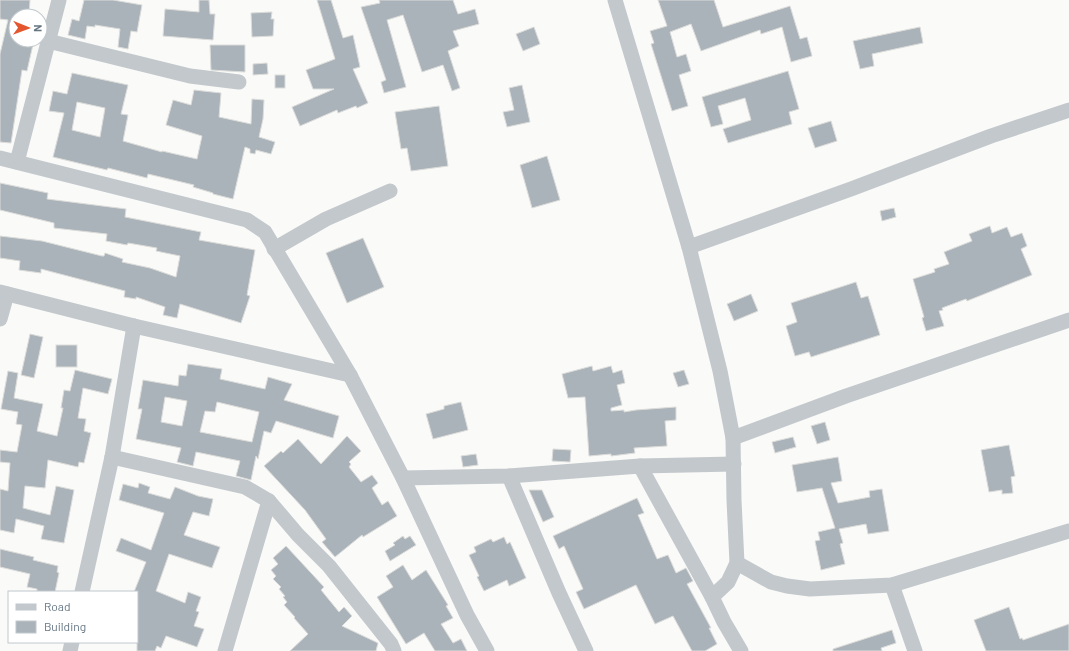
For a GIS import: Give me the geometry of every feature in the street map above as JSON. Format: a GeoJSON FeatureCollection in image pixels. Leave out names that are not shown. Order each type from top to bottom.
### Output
{"type":"FeatureCollection","features":[{"type":"Feature","properties":{"kind":"street"},"geometry":{"type":"LineString","coordinates":[[59,0],[48,41],[190,76],[239,82]]}},
{"type":"Feature","properties":{"kind":"street"},"geometry":{"type":"LineString","coordinates":[[615,0],[689,247],[720,371],[733,438],[737,563],[728,582],[712,597]]}},
{"type":"Feature","properties":{"kind":"street"},"geometry":{"type":"LineString","coordinates":[[17,162],[46,48]]}},
{"type":"Feature","properties":{"kind":"street"},"geometry":{"type":"LineString","coordinates":[[689,247],[851,189],[990,136],[1069,110]]}},
{"type":"Feature","properties":{"kind":"street"},"geometry":{"type":"LineString","coordinates":[[0,158],[248,220],[265,232],[350,375],[403,478],[467,615],[487,651]]}},
{"type":"Feature","properties":{"kind":"street"},"geometry":{"type":"LineString","coordinates":[[274,249],[326,219],[390,191]]}},
{"type":"Feature","properties":{"kind":"street"},"geometry":{"type":"LineString","coordinates":[[0,319],[3,293],[134,326],[350,375]]}},
{"type":"Feature","properties":{"kind":"street"},"geometry":{"type":"LineString","coordinates":[[733,438],[846,396],[1069,320]]}},
{"type":"Feature","properties":{"kind":"street"},"geometry":{"type":"LineString","coordinates":[[82,591],[112,456],[134,326]]}},
{"type":"Feature","properties":{"kind":"street"},"geometry":{"type":"LineString","coordinates":[[112,456],[245,487],[269,501],[298,535],[329,566],[391,644],[394,651]]}},
{"type":"Feature","properties":{"kind":"street"},"geometry":{"type":"LineString","coordinates":[[403,478],[509,476],[640,466],[734,464]]}},
{"type":"Feature","properties":{"kind":"street"},"geometry":{"type":"LineString","coordinates":[[640,466],[741,651]]}},
{"type":"Feature","properties":{"kind":"street"},"geometry":{"type":"LineString","coordinates":[[509,476],[559,593],[586,651]]}},
{"type":"Feature","properties":{"kind":"street"},"geometry":{"type":"LineString","coordinates":[[225,651],[269,501]]}},
{"type":"Feature","properties":{"kind":"street"},"geometry":{"type":"LineString","coordinates":[[737,563],[771,582],[787,586],[810,588],[892,586],[1069,531]]}},
{"type":"Feature","properties":{"kind":"street"},"geometry":{"type":"LineString","coordinates":[[892,586],[915,651]]}},
{"type":"Feature","properties":{"kind":"building"},"geometry":{"type":"Polygon","coordinates":[[[0,0],[30,0],[30,8],[8,8],[8,20],[0,19],[0,0]]]}},
{"type":"Feature","properties":{"kind":"building"},"geometry":{"type":"Polygon","coordinates":[[[84,0],[113,0],[142,5],[137,32],[131,31],[128,49],[118,47],[120,29],[95,25],[95,27],[87,26],[85,39],[68,35],[72,19],[79,21],[84,0]]]}},
{"type":"Feature","properties":{"kind":"building"},"geometry":{"type":"Polygon","coordinates":[[[199,0],[209,0],[210,14],[215,14],[213,40],[163,36],[165,9],[199,12],[199,0]]]}},
{"type":"Feature","properties":{"kind":"building"},"geometry":{"type":"Polygon","coordinates":[[[317,0],[331,0],[343,38],[353,35],[360,67],[353,69],[368,103],[357,108],[356,106],[338,113],[337,110],[300,126],[292,107],[334,89],[313,89],[306,70],[335,59],[317,0]]]}},
{"type":"Feature","properties":{"kind":"building"},"geometry":{"type":"Polygon","coordinates":[[[379,0],[453,0],[458,14],[475,9],[479,24],[453,31],[459,46],[448,51],[460,88],[452,91],[443,65],[422,72],[403,15],[387,20],[406,87],[384,93],[381,82],[386,80],[361,7],[380,3],[379,0]]]}},
{"type":"Feature","properties":{"kind":"building"},"geometry":{"type":"Polygon","coordinates":[[[658,0],[714,0],[723,27],[790,6],[800,39],[807,37],[812,56],[791,62],[782,27],[761,34],[760,30],[701,51],[691,24],[670,32],[677,57],[686,54],[691,71],[679,75],[688,106],[672,111],[651,44],[654,43],[650,31],[667,26],[658,0]]]}},
{"type":"Feature","properties":{"kind":"building"},"geometry":{"type":"Polygon","coordinates":[[[272,12],[271,19],[274,19],[273,36],[252,37],[251,13],[272,12]]]}},
{"type":"Feature","properties":{"kind":"building"},"geometry":{"type":"Polygon","coordinates":[[[8,20],[8,48],[32,48],[27,71],[22,70],[11,143],[0,142],[0,54],[8,20]]]}},
{"type":"Feature","properties":{"kind":"building"},"geometry":{"type":"Polygon","coordinates":[[[534,27],[540,44],[523,51],[516,34],[534,27]]]}},
{"type":"Feature","properties":{"kind":"building"},"geometry":{"type":"Polygon","coordinates":[[[920,27],[923,43],[872,54],[874,66],[860,69],[853,41],[920,27]]]}},
{"type":"Feature","properties":{"kind":"building"},"geometry":{"type":"Polygon","coordinates":[[[210,45],[245,45],[245,72],[211,70],[210,45]]]}},
{"type":"Feature","properties":{"kind":"building"},"geometry":{"type":"Polygon","coordinates":[[[267,63],[268,74],[253,75],[253,64],[267,63]]]}},
{"type":"Feature","properties":{"kind":"building"},"geometry":{"type":"Polygon","coordinates":[[[788,71],[799,109],[789,112],[792,124],[728,143],[723,129],[751,120],[745,98],[718,106],[723,124],[711,127],[702,97],[788,71]]]}},
{"type":"Feature","properties":{"kind":"building"},"geometry":{"type":"Polygon","coordinates":[[[72,73],[128,85],[121,114],[128,115],[123,141],[162,152],[197,159],[202,136],[166,125],[173,100],[191,105],[194,90],[221,93],[219,117],[251,124],[252,99],[264,100],[263,119],[259,137],[275,142],[271,154],[256,150],[255,154],[250,153],[250,149],[245,147],[233,199],[193,187],[194,185],[148,174],[147,178],[108,168],[107,170],[53,157],[64,113],[49,111],[53,91],[67,94],[72,73]],[[77,102],[72,130],[100,137],[105,108],[77,102]]]}},
{"type":"Feature","properties":{"kind":"building"},"geometry":{"type":"Polygon","coordinates":[[[275,75],[285,75],[285,88],[275,88],[275,75]]]}},
{"type":"Feature","properties":{"kind":"building"},"geometry":{"type":"Polygon","coordinates":[[[522,85],[530,122],[507,127],[503,112],[514,110],[509,88],[522,85]]]}},
{"type":"Feature","properties":{"kind":"building"},"geometry":{"type":"Polygon","coordinates":[[[439,106],[448,166],[411,171],[407,148],[401,149],[395,112],[439,106]]]}},
{"type":"Feature","properties":{"kind":"building"},"geometry":{"type":"Polygon","coordinates":[[[831,121],[837,141],[815,148],[808,128],[831,121]]]}},
{"type":"Feature","properties":{"kind":"building"},"geometry":{"type":"Polygon","coordinates":[[[547,156],[560,200],[532,208],[520,165],[547,156]]]}},
{"type":"Feature","properties":{"kind":"building"},"geometry":{"type":"Polygon","coordinates":[[[0,183],[48,193],[47,199],[126,209],[125,217],[201,232],[199,240],[255,250],[247,295],[250,296],[241,323],[180,304],[177,318],[163,315],[165,307],[136,297],[136,299],[124,297],[125,291],[41,269],[41,273],[19,270],[20,261],[0,258],[0,236],[42,241],[102,256],[104,256],[105,253],[123,259],[122,262],[150,268],[176,277],[180,256],[156,251],[157,248],[106,241],[107,234],[54,228],[54,223],[0,210],[0,183]]]}},
{"type":"Feature","properties":{"kind":"building"},"geometry":{"type":"Polygon","coordinates":[[[894,208],[896,217],[882,221],[880,211],[894,208]]]}},
{"type":"Feature","properties":{"kind":"building"},"geometry":{"type":"Polygon","coordinates":[[[990,226],[992,233],[1007,227],[1011,237],[1022,233],[1027,246],[1021,249],[1032,275],[967,301],[966,299],[942,308],[943,310],[939,311],[944,326],[926,331],[922,318],[924,317],[913,279],[935,272],[934,269],[949,264],[944,252],[972,241],[969,234],[990,226]]]}},
{"type":"Feature","properties":{"kind":"building"},"geometry":{"type":"Polygon","coordinates":[[[363,238],[384,287],[347,303],[326,253],[363,238]]]}},
{"type":"Feature","properties":{"kind":"building"},"geometry":{"type":"Polygon","coordinates":[[[856,282],[861,298],[868,296],[880,335],[811,357],[809,352],[795,356],[786,326],[797,322],[791,303],[856,282]]]}},
{"type":"Feature","properties":{"kind":"building"},"geometry":{"type":"Polygon","coordinates":[[[751,294],[758,311],[734,321],[727,304],[751,294]]]}},
{"type":"Feature","properties":{"kind":"building"},"geometry":{"type":"Polygon","coordinates":[[[30,334],[43,337],[34,378],[21,375],[30,334]]]}},
{"type":"Feature","properties":{"kind":"building"},"geometry":{"type":"Polygon","coordinates":[[[56,345],[77,345],[77,367],[56,367],[56,345]]]}},
{"type":"Feature","properties":{"kind":"building"},"geometry":{"type":"Polygon","coordinates":[[[188,364],[222,369],[220,379],[265,389],[268,377],[292,384],[284,400],[339,416],[333,438],[276,421],[271,433],[264,431],[258,459],[256,456],[251,480],[236,476],[240,461],[196,452],[193,466],[177,462],[181,448],[136,439],[142,409],[138,409],[143,380],[178,386],[179,375],[186,376],[188,364]],[[165,397],[161,422],[182,426],[187,401],[165,397]],[[217,402],[215,412],[205,411],[200,432],[252,442],[259,412],[217,402]]]}},
{"type":"Feature","properties":{"kind":"building"},"geometry":{"type":"Polygon","coordinates":[[[592,366],[593,371],[611,366],[613,373],[622,370],[625,383],[617,385],[622,405],[611,408],[611,411],[624,410],[624,412],[676,407],[676,420],[665,421],[667,446],[634,448],[635,453],[611,456],[611,454],[589,456],[585,397],[568,398],[562,374],[592,366]]]}},
{"type":"Feature","properties":{"kind":"building"},"geometry":{"type":"Polygon","coordinates":[[[75,370],[112,379],[108,394],[83,388],[78,418],[86,419],[84,431],[91,433],[84,463],[79,462],[78,467],[48,460],[45,488],[25,486],[23,508],[50,515],[56,486],[74,490],[64,543],[41,539],[44,526],[16,519],[14,533],[0,530],[0,489],[8,491],[10,463],[0,462],[0,450],[17,452],[22,425],[16,424],[18,412],[1,409],[8,371],[18,373],[14,398],[43,404],[37,431],[57,436],[63,408],[61,408],[64,390],[70,391],[75,370]]]}},
{"type":"Feature","properties":{"kind":"building"},"geometry":{"type":"Polygon","coordinates":[[[684,370],[689,384],[678,387],[673,373],[684,370]]]}},
{"type":"Feature","properties":{"kind":"building"},"geometry":{"type":"Polygon","coordinates":[[[461,402],[468,430],[433,439],[426,414],[444,409],[444,406],[461,402]]]}},
{"type":"Feature","properties":{"kind":"building"},"geometry":{"type":"Polygon","coordinates":[[[825,422],[830,440],[817,444],[811,426],[825,422]]]}},
{"type":"Feature","properties":{"kind":"building"},"geometry":{"type":"Polygon","coordinates":[[[347,436],[361,451],[349,462],[351,464],[349,467],[361,482],[372,475],[378,483],[372,488],[382,505],[388,501],[397,516],[363,537],[362,535],[335,557],[322,542],[326,539],[305,510],[264,466],[281,451],[283,453],[298,439],[321,464],[347,436]]]}},
{"type":"Feature","properties":{"kind":"building"},"geometry":{"type":"Polygon","coordinates":[[[793,437],[796,447],[775,453],[772,442],[793,437]]]}},
{"type":"Feature","properties":{"kind":"building"},"geometry":{"type":"Polygon","coordinates":[[[1009,445],[1015,476],[1011,477],[1013,493],[1002,494],[1002,490],[989,492],[981,450],[1009,445]]]}},
{"type":"Feature","properties":{"kind":"building"},"geometry":{"type":"Polygon","coordinates":[[[553,449],[571,450],[570,462],[552,461],[553,449]]]}},
{"type":"Feature","properties":{"kind":"building"},"geometry":{"type":"Polygon","coordinates":[[[476,454],[478,465],[463,467],[461,456],[476,454]]]}},
{"type":"Feature","properties":{"kind":"building"},"geometry":{"type":"Polygon","coordinates":[[[838,457],[842,481],[831,483],[838,503],[870,497],[869,491],[882,489],[889,531],[868,534],[866,524],[839,529],[843,543],[840,544],[845,564],[821,570],[815,541],[820,540],[818,532],[835,528],[822,488],[797,492],[792,465],[838,457]]]}},
{"type":"Feature","properties":{"kind":"building"},"geometry":{"type":"Polygon","coordinates":[[[139,483],[150,487],[148,493],[170,499],[175,487],[198,496],[213,499],[209,516],[193,512],[184,535],[220,547],[212,568],[169,554],[156,591],[185,603],[188,592],[201,597],[196,611],[199,612],[194,626],[204,629],[197,647],[166,636],[161,648],[157,646],[155,651],[137,651],[138,591],[134,591],[146,562],[116,551],[121,538],[151,550],[164,513],[119,500],[123,484],[138,488],[139,483]]]}},
{"type":"Feature","properties":{"kind":"building"},"geometry":{"type":"Polygon","coordinates":[[[529,490],[542,490],[554,517],[543,522],[529,490]]]}},
{"type":"Feature","properties":{"kind":"building"},"geometry":{"type":"Polygon","coordinates":[[[637,498],[644,513],[638,515],[657,559],[668,555],[676,573],[686,568],[693,581],[687,584],[711,628],[709,628],[717,644],[705,651],[692,651],[673,616],[655,624],[636,585],[584,609],[576,592],[583,589],[564,546],[559,549],[553,536],[637,498]]]}},
{"type":"Feature","properties":{"kind":"building"},"geometry":{"type":"Polygon","coordinates":[[[403,536],[405,539],[410,536],[416,545],[390,561],[385,551],[395,545],[393,543],[403,536]]]}},
{"type":"Feature","properties":{"kind":"building"},"geometry":{"type":"Polygon","coordinates":[[[504,537],[507,544],[510,542],[526,578],[509,586],[507,580],[484,591],[469,555],[476,552],[474,547],[491,539],[493,542],[504,537]]]}},
{"type":"Feature","properties":{"kind":"building"},"geometry":{"type":"Polygon","coordinates":[[[286,546],[324,587],[321,590],[339,612],[344,607],[352,616],[342,626],[378,643],[376,651],[290,651],[308,634],[284,605],[287,602],[283,597],[285,596],[279,589],[281,587],[273,579],[276,576],[271,570],[278,564],[273,558],[286,546]]]}},
{"type":"Feature","properties":{"kind":"building"},"geometry":{"type":"Polygon","coordinates":[[[0,549],[34,557],[33,560],[58,566],[57,572],[59,573],[55,591],[37,591],[37,589],[27,587],[30,574],[0,567],[0,549]]]}},
{"type":"Feature","properties":{"kind":"building"},"geometry":{"type":"Polygon","coordinates":[[[403,565],[412,580],[426,570],[448,605],[446,606],[453,618],[441,624],[453,643],[461,639],[467,651],[435,651],[424,633],[406,644],[377,597],[393,587],[386,576],[403,565]]]}},
{"type":"Feature","properties":{"kind":"building"},"geometry":{"type":"Polygon","coordinates":[[[1009,607],[1020,639],[1022,638],[1023,640],[1069,624],[1069,651],[986,651],[974,620],[1009,607]]]}},
{"type":"Feature","properties":{"kind":"building"},"geometry":{"type":"Polygon","coordinates":[[[892,630],[896,643],[881,648],[882,651],[833,651],[833,649],[892,630]]]}}]}
